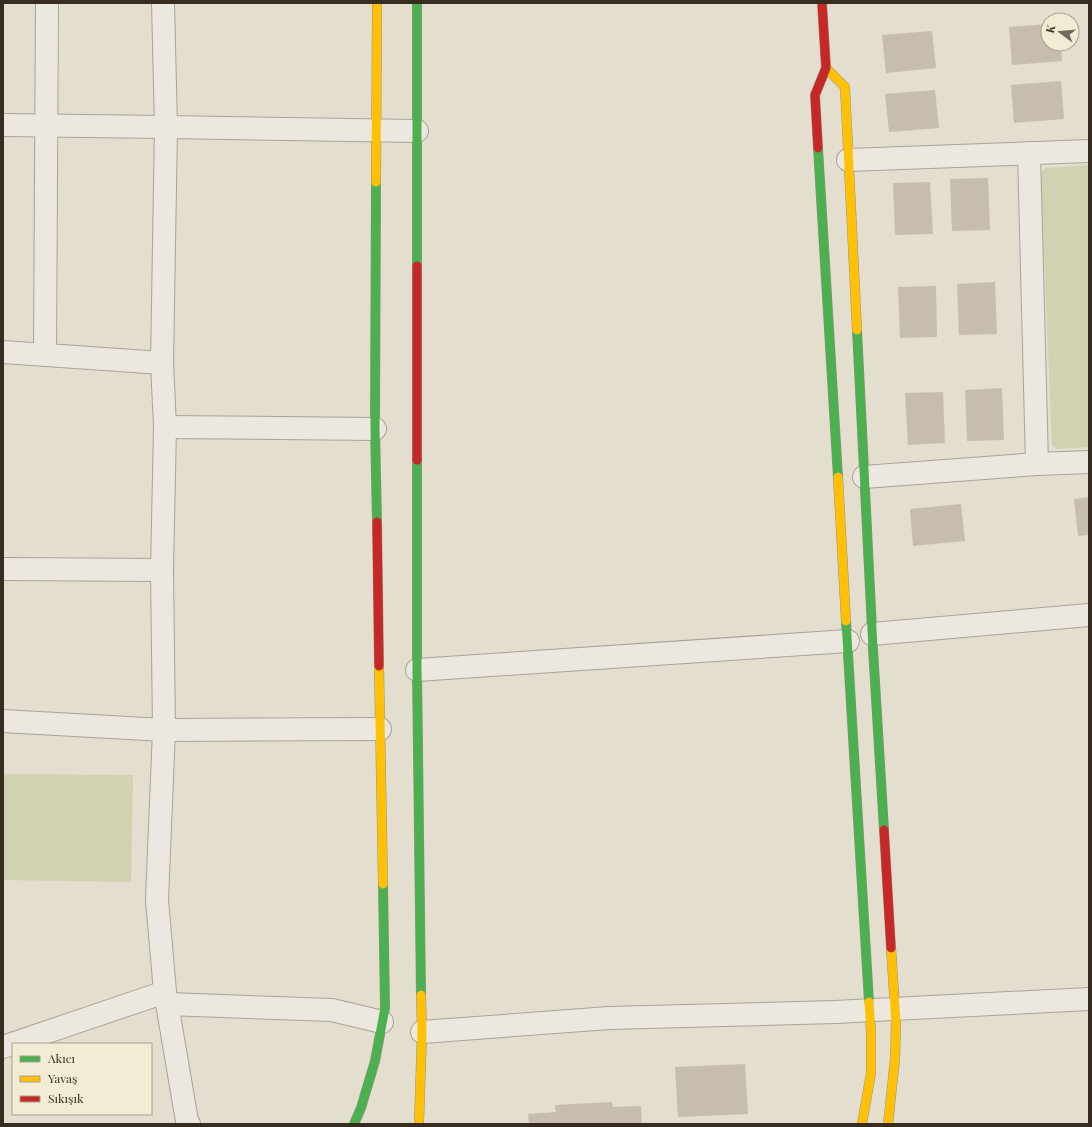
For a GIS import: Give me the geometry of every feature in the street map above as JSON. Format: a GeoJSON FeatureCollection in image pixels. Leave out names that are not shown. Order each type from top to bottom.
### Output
{"type":"FeatureCollection","features":[{"type":"Feature","properties":{"kind":"street"},"geometry":{"type":"LineString","coordinates":[[45,355],[47,3]]}},
{"type":"Feature","properties":{"kind":"street"},"geometry":{"type":"LineString","coordinates":[[163,3],[166,127],[162,363],[166,427],[162,570],[164,730],[157,900],[166,998],[187,1121],[189,1124]]}},
{"type":"Feature","properties":{"kind":"street"},"geometry":{"type":"LineString","coordinates":[[354,1124],[361,1108],[375,1061],[384,1008],[375,429],[377,3]]}},
{"type":"Feature","properties":{"kind":"street"},"geometry":{"type":"LineString","coordinates":[[417,3],[417,670],[422,1032],[419,1124]]}},
{"type":"Feature","properties":{"kind":"street"},"geometry":{"type":"LineString","coordinates":[[822,3],[826,68],[815,95],[871,1031],[871,1074],[862,1124]]}},
{"type":"Feature","properties":{"kind":"street"},"geometry":{"type":"LineString","coordinates":[[826,68],[844,87],[872,634],[896,1023],[895,1059],[888,1124]]}},
{"type":"Feature","properties":{"kind":"street"},"geometry":{"type":"LineString","coordinates":[[3,125],[417,131]]}},
{"type":"Feature","properties":{"kind":"street"},"geometry":{"type":"LineString","coordinates":[[848,160],[1089,151]]}},
{"type":"Feature","properties":{"kind":"street"},"geometry":{"type":"LineString","coordinates":[[1029,153],[1037,464]]}},
{"type":"Feature","properties":{"kind":"street"},"geometry":{"type":"LineString","coordinates":[[3,352],[162,363]]}},
{"type":"Feature","properties":{"kind":"street"},"geometry":{"type":"LineString","coordinates":[[166,427],[375,429]]}},
{"type":"Feature","properties":{"kind":"street"},"geometry":{"type":"LineString","coordinates":[[864,477],[1037,464],[1089,462]]}},
{"type":"Feature","properties":{"kind":"street"},"geometry":{"type":"LineString","coordinates":[[3,569],[162,570]]}},
{"type":"Feature","properties":{"kind":"street"},"geometry":{"type":"LineString","coordinates":[[872,634],[1089,615]]}},
{"type":"Feature","properties":{"kind":"street"},"geometry":{"type":"LineString","coordinates":[[417,670],[848,641]]}},
{"type":"Feature","properties":{"kind":"street"},"geometry":{"type":"LineString","coordinates":[[3,721],[164,730],[380,729]]}},
{"type":"Feature","properties":{"kind":"street"},"geometry":{"type":"LineString","coordinates":[[16,1043],[166,998],[332,1010],[382,1022]]}},
{"type":"Feature","properties":{"kind":"street"},"geometry":{"type":"LineString","coordinates":[[422,1032],[610,1018],[835,1012],[870,1009],[1089,999]]}},
{"type":"Feature","properties":{"kind":"green space"},"geometry":{"type":"Polygon","coordinates":[[[1089,165],[1089,447],[1057,449],[1052,445],[1041,183],[1039,175],[1046,168],[1089,165]]]}},
{"type":"Feature","properties":{"kind":"green space"},"geometry":{"type":"Polygon","coordinates":[[[3,774],[133,775],[131,882],[3,880],[3,774]]]}},
{"type":"Feature","properties":{"kind":"building"},"geometry":{"type":"Polygon","coordinates":[[[1040,25],[1040,52],[1061,52],[1062,61],[1012,65],[1009,27],[1040,25]]]}},
{"type":"Feature","properties":{"kind":"building"},"geometry":{"type":"Polygon","coordinates":[[[932,31],[936,68],[886,73],[882,35],[932,31]]]}},
{"type":"Feature","properties":{"kind":"building"},"geometry":{"type":"Polygon","coordinates":[[[1061,81],[1064,119],[1014,123],[1011,85],[1061,81]]]}},
{"type":"Feature","properties":{"kind":"building"},"geometry":{"type":"Polygon","coordinates":[[[935,90],[939,128],[889,132],[885,94],[935,90]]]}},
{"type":"Feature","properties":{"kind":"building"},"geometry":{"type":"Polygon","coordinates":[[[988,178],[990,230],[952,231],[950,179],[988,178]]]}},
{"type":"Feature","properties":{"kind":"building"},"geometry":{"type":"Polygon","coordinates":[[[930,182],[933,234],[895,235],[893,183],[930,182]]]}},
{"type":"Feature","properties":{"kind":"building"},"geometry":{"type":"Polygon","coordinates":[[[995,282],[997,334],[959,335],[957,284],[995,282]]]}},
{"type":"Feature","properties":{"kind":"building"},"geometry":{"type":"Polygon","coordinates":[[[936,286],[937,337],[900,338],[898,287],[936,286]]]}},
{"type":"Feature","properties":{"kind":"building"},"geometry":{"type":"Polygon","coordinates":[[[1002,388],[1004,440],[967,441],[965,390],[1002,388]]]}},
{"type":"Feature","properties":{"kind":"building"},"geometry":{"type":"Polygon","coordinates":[[[943,392],[945,443],[908,445],[905,393],[943,392]]]}},
{"type":"Feature","properties":{"kind":"building"},"geometry":{"type":"Polygon","coordinates":[[[1089,497],[1089,535],[1078,536],[1074,499],[1089,497]]]}},
{"type":"Feature","properties":{"kind":"building"},"geometry":{"type":"Polygon","coordinates":[[[961,504],[965,541],[913,546],[910,509],[961,504]]]}},
{"type":"Feature","properties":{"kind":"building"},"geometry":{"type":"Polygon","coordinates":[[[745,1064],[748,1114],[678,1117],[675,1067],[745,1064]]]}},
{"type":"Feature","properties":{"kind":"building"},"geometry":{"type":"Polygon","coordinates":[[[612,1102],[613,1107],[641,1106],[642,1124],[529,1124],[528,1114],[556,1112],[555,1105],[612,1102]]]}},
{"type":"Feature","properties":{"kind":"traffic: fast"},"geometry":{"type":"LineString","coordinates":[[417,3],[417,266]]}},
{"type":"Feature","properties":{"kind":"traffic: fast"},"geometry":{"type":"LineString","coordinates":[[818,148],[838,477]]}},
{"type":"Feature","properties":{"kind":"traffic: fast"},"geometry":{"type":"LineString","coordinates":[[376,182],[375,429],[377,522]]}},
{"type":"Feature","properties":{"kind":"traffic: fast"},"geometry":{"type":"LineString","coordinates":[[857,330],[873,649],[884,830]]}},
{"type":"Feature","properties":{"kind":"traffic: fast"},"geometry":{"type":"LineString","coordinates":[[417,460],[417,670],[421,995]]}},
{"type":"Feature","properties":{"kind":"traffic: fast"},"geometry":{"type":"LineString","coordinates":[[846,621],[869,1002]]}},
{"type":"Feature","properties":{"kind":"traffic: fast"},"geometry":{"type":"LineString","coordinates":[[354,1124],[361,1108],[375,1061],[385,1008],[383,884]]}},
{"type":"Feature","properties":{"kind":"traffic: slow"},"geometry":{"type":"LineString","coordinates":[[376,182],[377,3]]}},
{"type":"Feature","properties":{"kind":"traffic: slow"},"geometry":{"type":"LineString","coordinates":[[826,68],[845,87],[857,330]]}},
{"type":"Feature","properties":{"kind":"traffic: slow"},"geometry":{"type":"LineString","coordinates":[[838,477],[846,621]]}},
{"type":"Feature","properties":{"kind":"traffic: slow"},"geometry":{"type":"LineString","coordinates":[[379,666],[383,884]]}},
{"type":"Feature","properties":{"kind":"traffic: slow"},"geometry":{"type":"LineString","coordinates":[[888,1124],[895,1059],[896,1023],[891,948]]}},
{"type":"Feature","properties":{"kind":"traffic: slow"},"geometry":{"type":"LineString","coordinates":[[419,1124],[422,1032],[421,995]]}},
{"type":"Feature","properties":{"kind":"traffic: slow"},"geometry":{"type":"LineString","coordinates":[[862,1124],[871,1073],[869,1002]]}},
{"type":"Feature","properties":{"kind":"traffic: jam"},"geometry":{"type":"LineString","coordinates":[[818,148],[815,95],[826,68],[822,3]]}},
{"type":"Feature","properties":{"kind":"traffic: jam"},"geometry":{"type":"LineString","coordinates":[[417,266],[417,460]]}},
{"type":"Feature","properties":{"kind":"traffic: jam"},"geometry":{"type":"LineString","coordinates":[[377,522],[379,666]]}},
{"type":"Feature","properties":{"kind":"traffic: jam"},"geometry":{"type":"LineString","coordinates":[[884,830],[891,948]]}}]}
